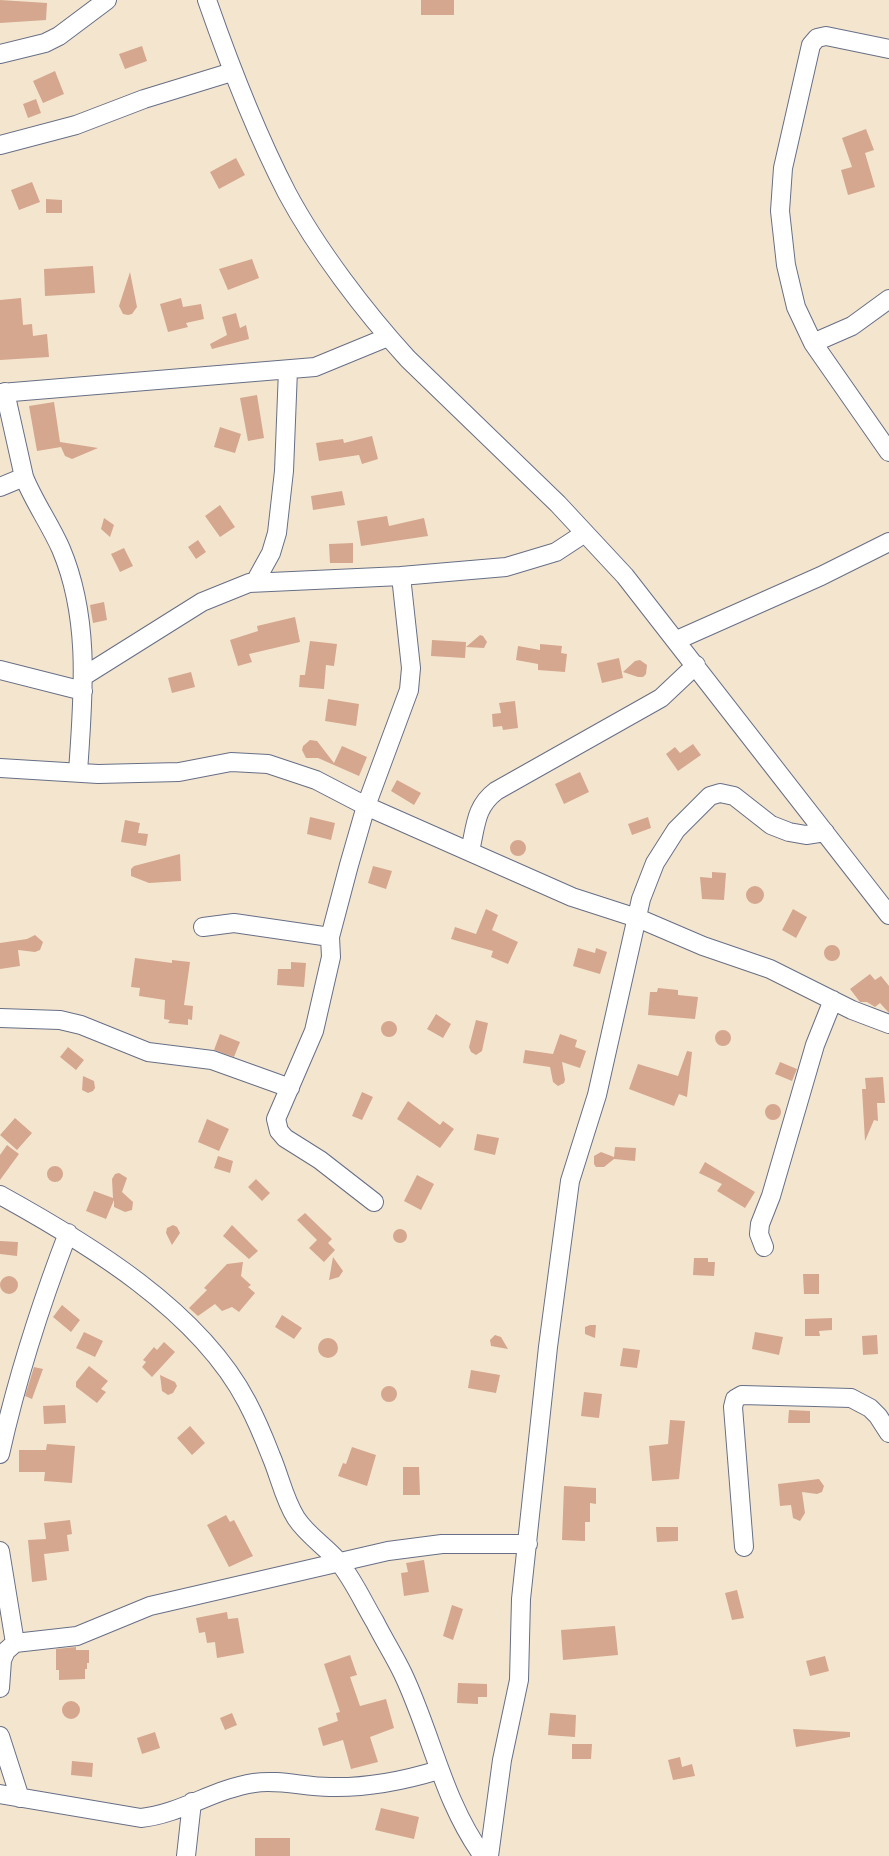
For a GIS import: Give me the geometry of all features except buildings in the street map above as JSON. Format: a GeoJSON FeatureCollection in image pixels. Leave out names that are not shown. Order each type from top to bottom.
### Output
{"type":"FeatureCollection","features":[{"type":"Feature","properties":{"kind":"street"},"geometry":{"type":"LineString","coordinates":[[0,54],[45,43],[59,36],[108,0]]}},
{"type":"Feature","properties":{"kind":"street"},"geometry":{"type":"LineString","coordinates":[[207,0],[232,72],[288,195],[314,237],[388,337],[626,576],[678,640],[889,915]]}},
{"type":"Feature","properties":{"kind":"street"},"geometry":{"type":"LineString","coordinates":[[889,49],[826,36],[817,38],[811,45],[783,168],[780,211],[786,265],[796,307],[813,343],[889,452]]}},
{"type":"Feature","properties":{"kind":"street"},"geometry":{"type":"LineString","coordinates":[[0,145],[76,125],[144,99],[232,72]]}},
{"type":"Feature","properties":{"kind":"street"},"geometry":{"type":"LineString","coordinates":[[813,343],[861,320],[889,299]]}},
{"type":"Feature","properties":{"kind":"street"},"geometry":{"type":"LineString","coordinates":[[78,772],[83,683],[81,620],[61,549],[24,477],[3,393],[315,367],[388,337]]}},
{"type":"Feature","properties":{"kind":"street"},"geometry":{"type":"LineString","coordinates":[[255,582],[271,553],[277,533],[284,472],[288,370]]}},
{"type":"Feature","properties":{"kind":"street"},"geometry":{"type":"LineString","coordinates":[[0,487],[24,477]]}},
{"type":"Feature","properties":{"kind":"street"},"geometry":{"type":"LineString","coordinates":[[0,670],[83,683],[202,602],[230,589],[255,582],[401,576],[506,567],[556,552],[585,533]]}},
{"type":"Feature","properties":{"kind":"street"},"geometry":{"type":"LineString","coordinates":[[678,640],[812,580],[889,542]]}},
{"type":"Feature","properties":{"kind":"street"},"geometry":{"type":"LineString","coordinates":[[374,1202],[320,1160],[285,1138],[279,1131],[276,1120],[314,1031],[331,956],[330,937],[366,806],[408,690],[410,668],[401,576]]}},
{"type":"Feature","properties":{"kind":"street"},"geometry":{"type":"LineString","coordinates":[[470,850],[480,807],[484,800],[661,698],[696,665]]}},
{"type":"Feature","properties":{"kind":"street"},"geometry":{"type":"LineString","coordinates":[[0,768],[78,772],[179,772],[231,762],[268,764],[316,780],[366,806],[470,850],[572,897],[636,917],[703,946],[770,969],[852,1010],[889,1024]]}},
{"type":"Feature","properties":{"kind":"street"},"geometry":{"type":"LineString","coordinates":[[489,1856],[502,1760],[518,1680],[521,1599],[548,1348],[570,1180],[598,1095],[636,917],[655,863],[676,830],[710,796],[720,793],[734,796],[771,825],[788,832],[806,835],[825,832]]}},
{"type":"Feature","properties":{"kind":"street"},"geometry":{"type":"LineString","coordinates":[[203,926],[234,923],[330,937]]}},
{"type":"Feature","properties":{"kind":"street"},"geometry":{"type":"LineString","coordinates":[[764,1247],[759,1234],[760,1224],[771,1196],[815,1044],[833,1000]]}},
{"type":"Feature","properties":{"kind":"street"},"geometry":{"type":"LineString","coordinates":[[0,1018],[60,1020],[82,1024],[148,1052],[212,1060],[290,1088]]}},
{"type":"Feature","properties":{"kind":"street"},"geometry":{"type":"LineString","coordinates":[[0,1195],[68,1233],[164,1304],[222,1362],[250,1409],[271,1456],[287,1503],[298,1521],[338,1561],[354,1585],[403,1674],[430,1738],[450,1801],[482,1856]]}},
{"type":"Feature","properties":{"kind":"street"},"geometry":{"type":"LineString","coordinates":[[0,1454],[29,1338],[68,1233]]}},
{"type":"Feature","properties":{"kind":"street"},"geometry":{"type":"LineString","coordinates":[[744,1547],[733,1407],[735,1398],[742,1395],[850,1398],[870,1408],[878,1416],[889,1433]]}},
{"type":"Feature","properties":{"kind":"street"},"geometry":{"type":"LineString","coordinates":[[0,1688],[2,1660],[6,1651],[15,1643],[77,1636],[150,1606],[338,1561],[388,1551],[442,1544],[528,1544]]}},
{"type":"Feature","properties":{"kind":"street"},"geometry":{"type":"LineString","coordinates":[[0,1551],[15,1643]]}},
{"type":"Feature","properties":{"kind":"street"},"geometry":{"type":"LineString","coordinates":[[0,1736],[20,1798]]}},
{"type":"Feature","properties":{"kind":"street"},"geometry":{"type":"LineString","coordinates":[[0,1794],[141,1818],[169,1812],[227,1789],[254,1783],[274,1782],[330,1787],[356,1786],[406,1780],[439,1770]]}},
{"type":"Feature","properties":{"kind":"street"},"geometry":{"type":"LineString","coordinates":[[186,1856],[192,1802]]}}]}
